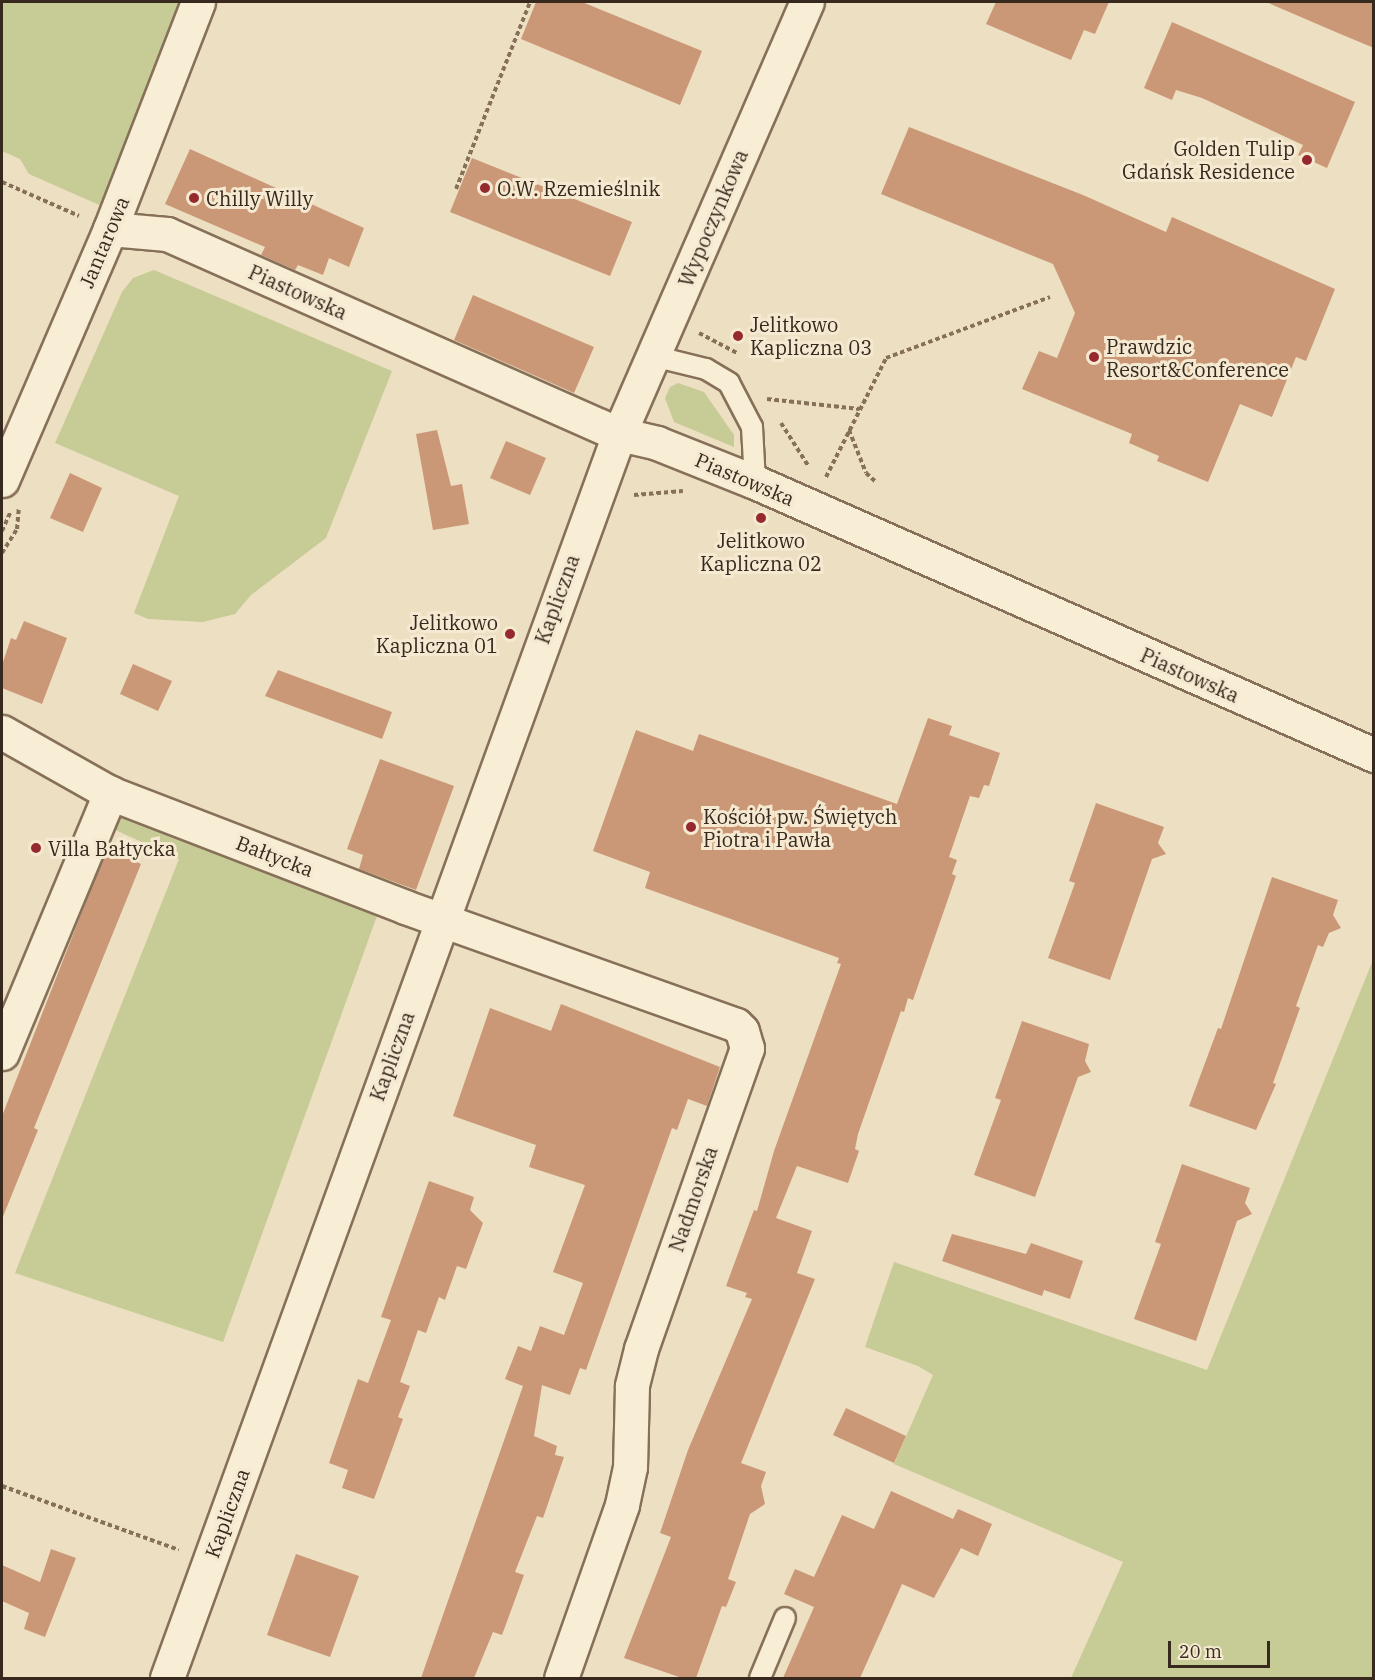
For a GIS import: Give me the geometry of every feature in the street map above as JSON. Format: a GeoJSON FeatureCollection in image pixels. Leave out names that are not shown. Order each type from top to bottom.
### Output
{"type":"FeatureCollection","features":[{"type":"Feature","properties":{"kind":"street","name":"Jantarowa"},"geometry":{"type":"LineString","coordinates":[[11,488],[198,2]]}},
{"type":"Feature","properties":{"kind":"street","name":"Wypoczynkowa"},"geometry":{"type":"LineString","coordinates":[[620,434],[807,2]]}},
{"type":"Feature","properties":{"kind":"street","name":"Piastowska"},"geometry":{"type":"LineString","coordinates":[[110,229],[167,234],[620,434],[657,443],[754,482],[1374,755]]}},
{"type":"Feature","properties":{"kind":"street","name":"Kapliczna"},"geometry":{"type":"LineString","coordinates":[[167,1678],[441,919],[620,434]]}},
{"type":"Feature","properties":{"kind":"street","name":"Bałtycka"},"geometry":{"type":"LineString","coordinates":[[2,732],[110,793],[441,919]]}},
{"type":"Feature","properties":{"kind":"street"},"geometry":{"type":"LineString","coordinates":[[2,1053],[110,793]]}},
{"type":"Feature","properties":{"kind":"street","name":"Nadmorska"},"geometry":{"type":"LineString","coordinates":[[441,919],[736,1025],[746,1039],[747,1048],[641,1349],[632,1386],[630,1467],[622,1505],[561,1678]]}},
{"type":"Feature","properties":{"kind":"lane"},"geometry":{"type":"LineString","coordinates":[[653,356],[706,369],[729,383],[752,427],[754,482]]}},
{"type":"Feature","properties":{"kind":"lane"},"geometry":{"type":"LineString","coordinates":[[760,1678],[785,1618]]}},
{"type":"Feature","properties":{"kind":"path"},"geometry":{"type":"LineString","coordinates":[[456,189],[530,2]]}},
{"type":"Feature","properties":{"kind":"path"},"geometry":{"type":"LineString","coordinates":[[2,182],[110,229]]}},
{"type":"Feature","properties":{"kind":"path"},"geometry":{"type":"LineString","coordinates":[[818,478],[823,483],[886,358],[1050,297]]}},
{"type":"Feature","properties":{"kind":"path"},"geometry":{"type":"LineString","coordinates":[[668,322],[715,338],[740,356]]}},
{"type":"Feature","properties":{"kind":"path"},"geometry":{"type":"LineString","coordinates":[[761,389],[772,408]]}},
{"type":"Feature","properties":{"kind":"path"},"geometry":{"type":"LineString","coordinates":[[766,399],[859,409]]}},
{"type":"Feature","properties":{"kind":"path"},"geometry":{"type":"LineString","coordinates":[[777,417],[814,473]]}},
{"type":"Feature","properties":{"kind":"path"},"geometry":{"type":"LineString","coordinates":[[849,430],[866,473],[876,482]]}},
{"type":"Feature","properties":{"kind":"path"},"geometry":{"type":"LineString","coordinates":[[2,553],[17,529],[11,488]]}},
{"type":"Feature","properties":{"kind":"path"},"geometry":{"type":"LineString","coordinates":[[628,496],[688,490]]}},
{"type":"Feature","properties":{"kind":"path"},"geometry":{"type":"LineString","coordinates":[[2,1486],[209,1561]]}},
{"type":"Feature","properties":{"kind":"green space"},"geometry":{"type":"Polygon","coordinates":[[[2,2],[184,2],[106,208],[29,174],[20,159],[2,151],[2,2]]]}},
{"type":"Feature","properties":{"kind":"green space"},"geometry":{"type":"Polygon","coordinates":[[[154,270],[392,371],[326,538],[251,595],[235,614],[203,622],[148,619],[134,613],[179,496],[55,443],[122,292],[133,278],[154,270]]]}},
{"type":"Feature","properties":{"kind":"green space"},"geometry":{"type":"Polygon","coordinates":[[[678,383],[704,392],[734,435],[734,447],[674,422],[665,398],[670,387],[678,383]]]}},
{"type":"Feature","properties":{"kind":"green space"},"geometry":{"type":"Polygon","coordinates":[[[118,812],[377,916],[223,1342],[15,1273],[179,859],[111,828],[118,812]]]}},
{"type":"Feature","properties":{"kind":"green space"},"geometry":{"type":"Polygon","coordinates":[[[1373,960],[1373,1678],[1071,1678],[1123,1562],[894,1464],[933,1375],[918,1366],[865,1347],[894,1262],[1207,1370],[1373,960]]]}},
{"type":"Feature","properties":{"kind":"building"},"geometry":{"type":"Polygon","coordinates":[[[536,2],[582,2],[702,51],[680,105],[521,39],[536,2]]]}},
{"type":"Feature","properties":{"kind":"building"},"geometry":{"type":"Polygon","coordinates":[[[996,2],[1109,2],[1095,34],[1084,30],[1071,60],[986,24],[996,2]]]}},
{"type":"Feature","properties":{"kind":"building"},"geometry":{"type":"Polygon","coordinates":[[[1266,2],[1374,2],[1374,48],[1338,33],[1266,2]]]}},
{"type":"Feature","properties":{"kind":"building"},"geometry":{"type":"Polygon","coordinates":[[[1172,22],[1355,102],[1327,168],[1298,155],[1303,145],[1202,98],[1176,90],[1172,100],[1144,88],[1172,22]]]}},
{"type":"Feature","properties":{"kind":"building"},"geometry":{"type":"Polygon","coordinates":[[[909,127],[1083,195],[1166,232],[1172,217],[1335,289],[1306,361],[1296,357],[1272,417],[1240,404],[1208,482],[1157,461],[1159,456],[1129,443],[1132,434],[1022,389],[1039,351],[1057,358],[1075,313],[1053,264],[881,194],[909,127]]]}},
{"type":"Feature","properties":{"kind":"building"},"geometry":{"type":"Polygon","coordinates":[[[190,149],[364,228],[349,267],[329,258],[323,275],[298,265],[295,270],[261,255],[265,247],[165,204],[190,149]]]}},
{"type":"Feature","properties":{"kind":"building"},"geometry":{"type":"Polygon","coordinates":[[[472,158],[632,222],[610,276],[450,212],[472,158]]]}},
{"type":"Feature","properties":{"kind":"building"},"geometry":{"type":"Polygon","coordinates":[[[473,295],[594,347],[574,393],[454,340],[473,295]]]}},
{"type":"Feature","properties":{"kind":"building"},"geometry":{"type":"Polygon","coordinates":[[[437,430],[451,486],[462,484],[469,524],[433,530],[416,434],[437,430]]]}},
{"type":"Feature","properties":{"kind":"building"},"geometry":{"type":"Polygon","coordinates":[[[506,441],[546,458],[530,495],[490,478],[506,441]]]}},
{"type":"Feature","properties":{"kind":"building"},"geometry":{"type":"Polygon","coordinates":[[[70,473],[102,488],[83,532],[50,518],[70,473]]]}},
{"type":"Feature","properties":{"kind":"building"},"geometry":{"type":"Polygon","coordinates":[[[24,621],[67,638],[42,704],[2,688],[2,665],[11,638],[16,640],[24,621]]]}},
{"type":"Feature","properties":{"kind":"building"},"geometry":{"type":"Polygon","coordinates":[[[133,664],[172,681],[158,711],[120,694],[133,664]]]}},
{"type":"Feature","properties":{"kind":"building"},"geometry":{"type":"Polygon","coordinates":[[[278,670],[392,712],[382,739],[265,696],[278,670]]]}},
{"type":"Feature","properties":{"kind":"building"},"geometry":{"type":"Polygon","coordinates":[[[928,718],[952,726],[949,735],[1000,753],[989,786],[984,785],[979,798],[970,796],[949,857],[957,860],[952,874],[956,876],[913,1000],[908,998],[904,1012],[901,1011],[858,1134],[855,1149],[859,1151],[848,1183],[797,1166],[776,1218],[812,1231],[797,1273],[815,1279],[741,1463],[766,1472],[761,1486],[765,1504],[750,1514],[728,1579],[736,1582],[726,1607],[722,1606],[696,1678],[682,1678],[624,1658],[671,1537],[660,1533],[688,1450],[752,1299],[745,1297],[747,1293],[726,1286],[754,1210],[757,1211],[774,1151],[841,964],[837,963],[839,958],[645,888],[650,872],[593,851],[636,730],[693,751],[699,734],[897,804],[928,718]]]}},
{"type":"Feature","properties":{"kind":"building"},"geometry":{"type":"Polygon","coordinates":[[[380,759],[454,786],[416,890],[359,869],[363,855],[347,849],[380,759]]]}},
{"type":"Feature","properties":{"kind":"building"},"geometry":{"type":"Polygon","coordinates":[[[1096,803],[1164,827],[1158,843],[1166,854],[1152,859],[1110,980],[1048,958],[1075,883],[1069,881],[1096,803]]]}},
{"type":"Feature","properties":{"kind":"building"},"geometry":{"type":"Polygon","coordinates":[[[107,848],[141,864],[34,1128],[38,1130],[2,1219],[2,1116],[107,848]]]}},
{"type":"Feature","properties":{"kind":"building"},"geometry":{"type":"Polygon","coordinates":[[[1272,877],[1338,900],[1333,915],[1341,928],[1329,933],[1323,947],[1318,945],[1296,1006],[1300,1008],[1273,1083],[1276,1084],[1256,1130],[1189,1106],[1218,1028],[1221,1029],[1272,877]]]}},
{"type":"Feature","properties":{"kind":"building"},"geometry":{"type":"Polygon","coordinates":[[[561,1004],[720,1067],[707,1106],[688,1099],[677,1130],[672,1128],[586,1370],[580,1368],[570,1395],[542,1385],[534,1436],[557,1446],[555,1455],[564,1457],[543,1518],[537,1516],[515,1572],[524,1575],[502,1635],[493,1632],[474,1678],[421,1678],[523,1386],[505,1379],[518,1346],[531,1351],[540,1326],[564,1335],[583,1283],[553,1272],[585,1185],[529,1167],[536,1145],[453,1116],[490,1008],[551,1031],[561,1004]]]}},
{"type":"Feature","properties":{"kind":"building"},"geometry":{"type":"Polygon","coordinates":[[[1022,1021],[1089,1044],[1085,1061],[1091,1072],[1078,1077],[1035,1197],[974,1175],[1001,1100],[995,1098],[1022,1021]]]}},
{"type":"Feature","properties":{"kind":"building"},"geometry":{"type":"Polygon","coordinates":[[[1182,1164],[1250,1188],[1245,1203],[1252,1214],[1237,1221],[1196,1341],[1134,1319],[1161,1244],[1155,1242],[1182,1164]]]}},
{"type":"Feature","properties":{"kind":"building"},"geometry":{"type":"Polygon","coordinates":[[[429,1181],[474,1197],[470,1210],[483,1223],[466,1269],[457,1266],[445,1300],[439,1297],[426,1333],[418,1330],[400,1382],[410,1386],[398,1417],[403,1419],[374,1499],[342,1488],[348,1470],[329,1463],[358,1379],[368,1383],[391,1320],[381,1317],[429,1181]]]}},
{"type":"Feature","properties":{"kind":"building"},"geometry":{"type":"Polygon","coordinates":[[[952,1234],[1026,1254],[1031,1243],[1083,1261],[1070,1299],[1044,1290],[1042,1296],[942,1261],[952,1234]]]}},
{"type":"Feature","properties":{"kind":"building"},"geometry":{"type":"Polygon","coordinates":[[[846,1408],[906,1436],[894,1463],[833,1435],[846,1408]]]}},
{"type":"Feature","properties":{"kind":"building"},"geometry":{"type":"Polygon","coordinates":[[[891,1491],[953,1519],[958,1509],[992,1524],[978,1556],[961,1548],[934,1598],[902,1584],[860,1678],[783,1678],[814,1607],[784,1594],[795,1569],[814,1577],[842,1515],[874,1529],[891,1491]]]}},
{"type":"Feature","properties":{"kind":"building"},"geometry":{"type":"Polygon","coordinates":[[[51,1549],[76,1558],[45,1637],[24,1629],[29,1613],[2,1601],[2,1565],[40,1582],[51,1549]]]}},
{"type":"Feature","properties":{"kind":"building"},"geometry":{"type":"Polygon","coordinates":[[[296,1554],[359,1576],[330,1657],[267,1635],[296,1554]]]}},
{"type":"Feature","properties":{"kind":"place","name":"Golden Tulip Gdańsk Residence"},"geometry":{"type":"Point","coordinates":[1307,160]}},
{"type":"Feature","properties":{"kind":"place","name":"O.W. Rzemieślnik"},"geometry":{"type":"Point","coordinates":[485,188]}},
{"type":"Feature","properties":{"kind":"place","name":"Chilly Willy"},"geometry":{"type":"Point","coordinates":[194,198]}},
{"type":"Feature","properties":{"kind":"place","name":"Jelitkowo Kapliczna 03"},"geometry":{"type":"Point","coordinates":[738,336]}},
{"type":"Feature","properties":{"kind":"place","name":"Prawdzic Resort&Conference"},"geometry":{"type":"Point","coordinates":[1094,357]}},
{"type":"Feature","properties":{"kind":"place","name":"Jelitkowo Kapliczna 02"},"geometry":{"type":"Point","coordinates":[761,518]}},
{"type":"Feature","properties":{"kind":"place","name":"Jelitkowo Kapliczna 01"},"geometry":{"type":"Point","coordinates":[510,634]}},
{"type":"Feature","properties":{"kind":"place","name":"Kościół pw. Świętych Piotra i Pawła"},"geometry":{"type":"Point","coordinates":[691,827]}},
{"type":"Feature","properties":{"kind":"place","name":"Villa Bałtycka"},"geometry":{"type":"Point","coordinates":[36,848]}}]}
